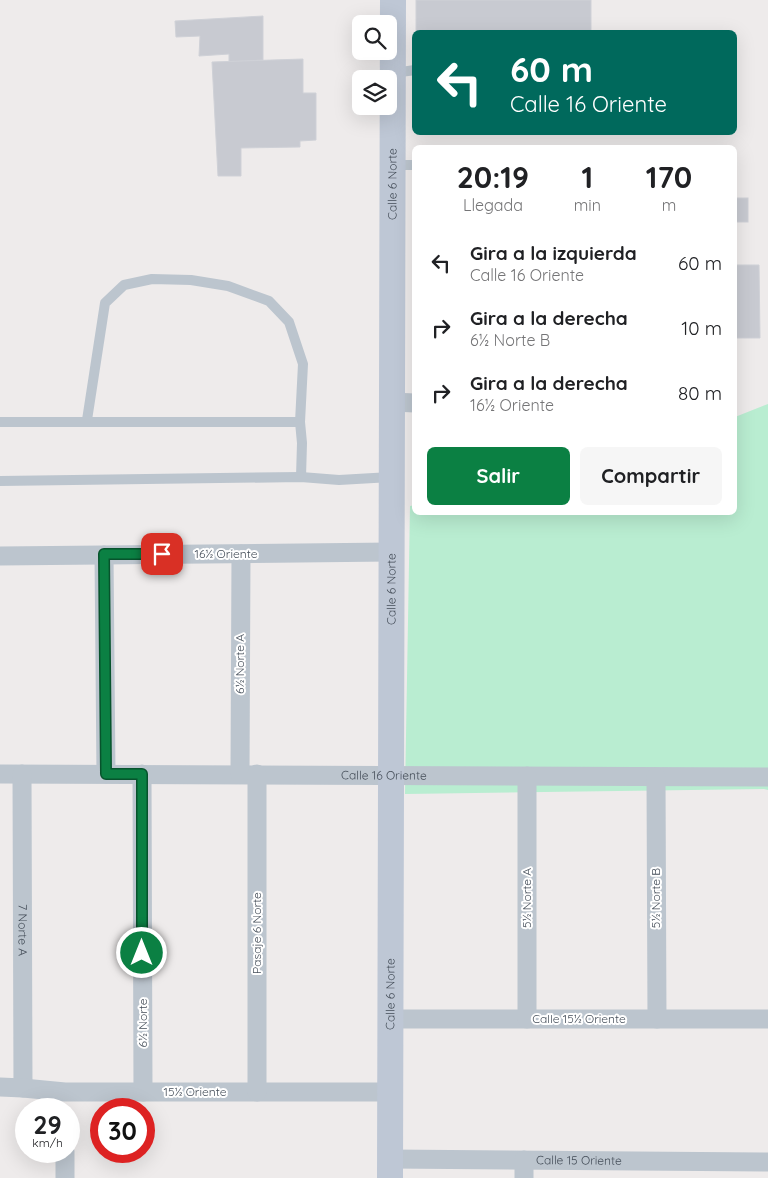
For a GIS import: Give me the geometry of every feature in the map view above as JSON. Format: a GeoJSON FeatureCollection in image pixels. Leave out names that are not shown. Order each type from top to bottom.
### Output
{"type":"FeatureCollection","features":[{"type":"Feature","properties":{"kind":"street","name":"Calle 6 Norte"},"geometry":{"type":"LineString","coordinates":[[390,1169],[391,477],[403,402],[404,165],[404,72],[393,0]]}},
{"type":"Feature","properties":{"kind":"street","name":"16½ Oriente"},"geometry":{"type":"LineString","coordinates":[[0,556],[391,552]]}},
{"type":"Feature","properties":{"kind":"street"},"geometry":{"type":"LineString","coordinates":[[104,554],[106,774]]}},
{"type":"Feature","properties":{"kind":"street","name":"6½ Norte A"},"geometry":{"type":"LineString","coordinates":[[241,554],[248,774]]}},
{"type":"Feature","properties":{"kind":"street","name":"Calle 16 Oriente"},"geometry":{"type":"LineString","coordinates":[[0,774],[768,777]]}},
{"type":"Feature","properties":{"kind":"street","name":"7 Norte A"},"geometry":{"type":"LineString","coordinates":[[22,774],[23,1088]]}},
{"type":"Feature","properties":{"kind":"street","name":"6½ Norte"},"geometry":{"type":"LineString","coordinates":[[142,774],[143,1092]]}},
{"type":"Feature","properties":{"kind":"street","name":"Pasaje 6 Norte"},"geometry":{"type":"LineString","coordinates":[[248,774],[257,1092]]}},
{"type":"Feature","properties":{"kind":"street","name":"5½ Norte A"},"geometry":{"type":"LineString","coordinates":[[527,1019],[528,776]]}},
{"type":"Feature","properties":{"kind":"street","name":"5½ Norte B"},"geometry":{"type":"LineString","coordinates":[[656,777],[657,1019]]}},
{"type":"Feature","properties":{"kind":"street","name":"Calle 15½ Oriente"},"geometry":{"type":"LineString","coordinates":[[390,1019],[768,1018]]}},
{"type":"Feature","properties":{"kind":"street","name":"15½ Oriente"},"geometry":{"type":"LineString","coordinates":[[0,1087],[23,1088],[55,1098]]}},
{"type":"Feature","properties":{"kind":"street","name":"15½ Oriente"},"geometry":{"type":"LineString","coordinates":[[80,1099],[143,1092],[390,1092]]}},
{"type":"Feature","properties":{"kind":"street","name":"Calle 15 Oriente"},"geometry":{"type":"LineString","coordinates":[[390,1169],[655,1170],[768,1162]]}},
{"type":"Feature","properties":{"kind":"street"},"geometry":{"type":"LineString","coordinates":[[65,1163],[65,1178]]}},
{"type":"Feature","properties":{"kind":"lane"},"geometry":{"type":"LineString","coordinates":[[87,420],[105,303],[124,285],[152,279],[191,280],[228,286],[269,301],[289,322],[303,364],[300,422],[302,443],[301,477]]}},
{"type":"Feature","properties":{"kind":"lane"},"geometry":{"type":"LineString","coordinates":[[0,422],[87,420],[300,422]]}},
{"type":"Feature","properties":{"kind":"lane"},"geometry":{"type":"LineString","coordinates":[[0,480],[301,477],[339,480],[391,477]]}},
{"type":"Feature","properties":{"kind":"green space"},"geometry":{"type":"Polygon","coordinates":[[[768,404],[768,790],[405,794],[410,506],[412,506],[412,515],[737,515],[737,416],[768,404]]]}},
{"type":"Feature","properties":{"kind":"building"},"geometry":{"type":"Polygon","coordinates":[[[416,0],[591,0],[591,30],[416,30],[416,0]]]}},
{"type":"Feature","properties":{"kind":"building"},"geometry":{"type":"Polygon","coordinates":[[[263,16],[263,60],[229,62],[229,54],[199,56],[200,36],[176,37],[175,21],[263,16]]]}},
{"type":"Feature","properties":{"kind":"building"},"geometry":{"type":"Polygon","coordinates":[[[303,59],[303,93],[316,93],[316,140],[300,141],[300,147],[241,148],[241,176],[218,176],[212,62],[303,59]]]}},
{"type":"Feature","properties":{"kind":"building"},"geometry":{"type":"Polygon","coordinates":[[[737,198],[748,198],[748,222],[737,222],[737,198]]]}},
{"type":"Feature","properties":{"kind":"building"},"geometry":{"type":"Polygon","coordinates":[[[737,265],[759,265],[760,338],[737,338],[737,265]]]}},
{"type":"Feature","properties":{"kind":"route"},"geometry":{"type":"LineString","coordinates":[[142,953],[142,774],[106,774],[104,554],[162,554]]}}]}
